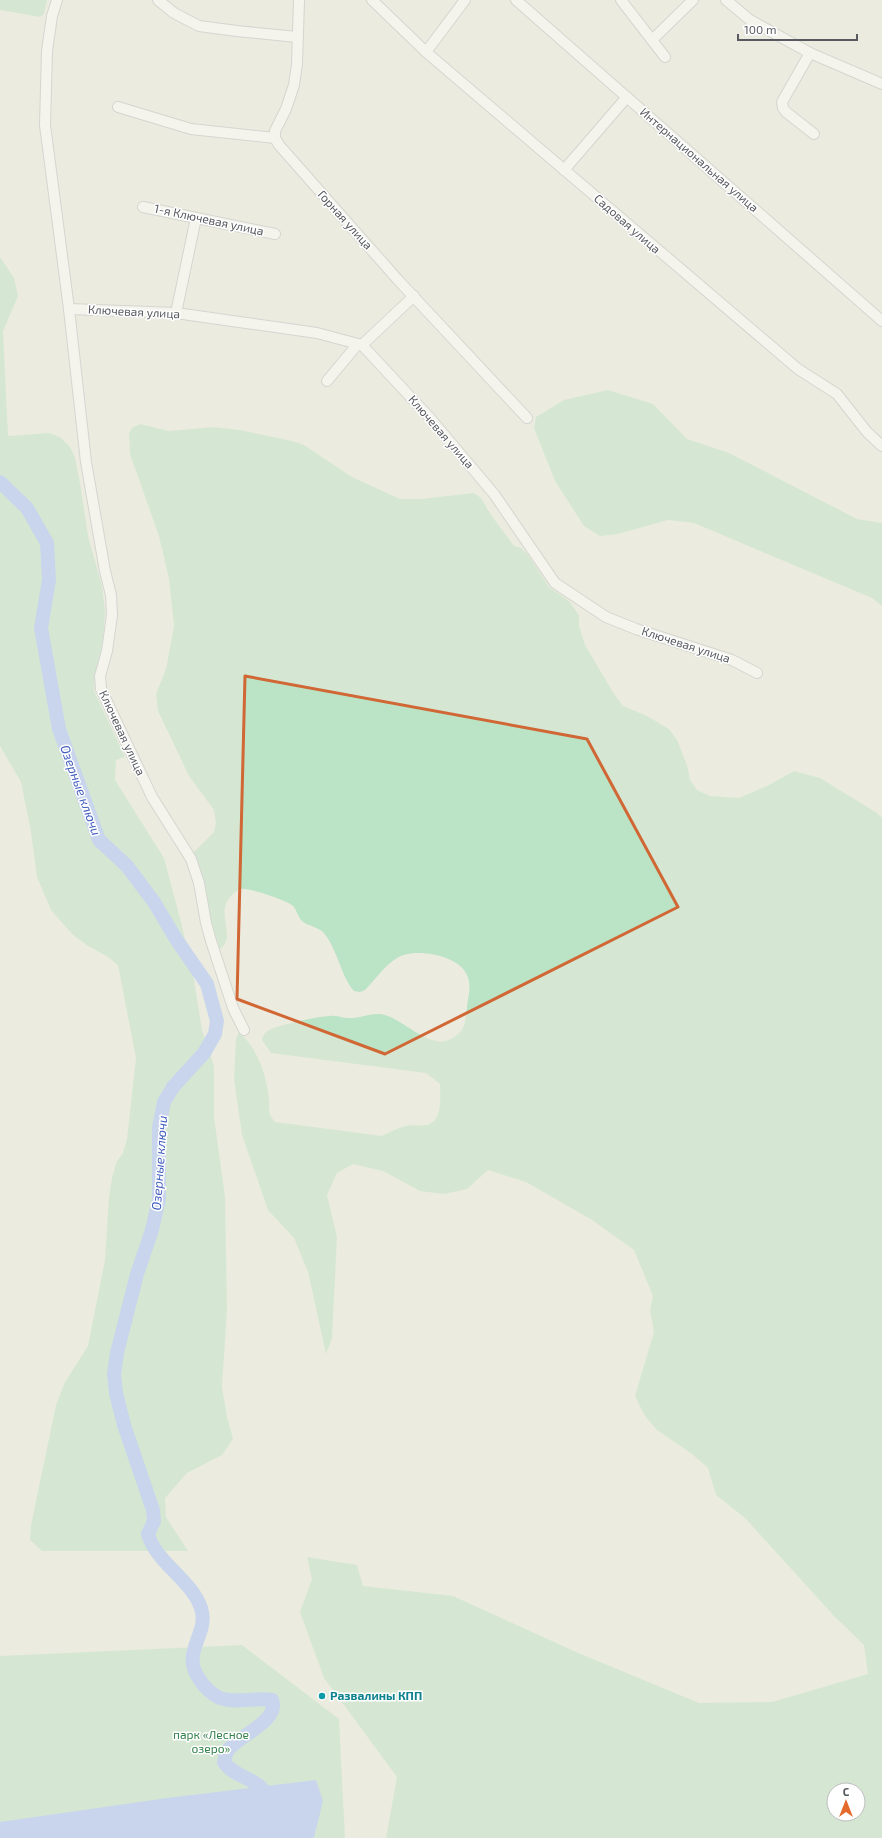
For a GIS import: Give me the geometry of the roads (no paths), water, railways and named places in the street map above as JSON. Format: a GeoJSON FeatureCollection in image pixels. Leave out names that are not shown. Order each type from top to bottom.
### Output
{"type":"FeatureCollection","features":[{"type":"Feature","properties":{"kind":"street","name":"Ключевая улица"},"geometry":{"type":"LineString","coordinates":[[57,0],[52,16],[47,50],[45,125],[69,309],[86,462],[111,595],[112,615],[107,651],[100,676],[101,689],[152,797],[192,859],[199,882],[207,929],[233,1008],[244,1030]]}},
{"type":"Feature","properties":{"kind":"street"},"geometry":{"type":"LineString","coordinates":[[158,0],[174,13],[199,26],[297,36]]}},
{"type":"Feature","properties":{"kind":"street"},"geometry":{"type":"LineString","coordinates":[[118,106],[177,126],[191,129],[275,138],[275,131],[286,108],[294,85],[297,64],[299,0]]}},
{"type":"Feature","properties":{"kind":"street","name":"Садовая улица"},"geometry":{"type":"LineString","coordinates":[[372,0],[426,52],[798,369],[837,394],[867,432],[882,446]]}},
{"type":"Feature","properties":{"kind":"street"},"geometry":{"type":"LineString","coordinates":[[426,52],[465,0]]}},
{"type":"Feature","properties":{"kind":"street","name":"Интернациональная улица"},"geometry":{"type":"LineString","coordinates":[[516,0],[561,37],[627,97],[817,262],[882,321]]}},
{"type":"Feature","properties":{"kind":"street"},"geometry":{"type":"LineString","coordinates":[[621,0],[665,57]]}},
{"type":"Feature","properties":{"kind":"street"},"geometry":{"type":"LineString","coordinates":[[652,40],[694,0]]}},
{"type":"Feature","properties":{"kind":"street"},"geometry":{"type":"LineString","coordinates":[[726,0],[750,20],[810,53],[882,84]]}},
{"type":"Feature","properties":{"kind":"street"},"geometry":{"type":"LineString","coordinates":[[810,53],[782,102],[783,108],[786,112],[814,134]]}},
{"type":"Feature","properties":{"kind":"street"},"geometry":{"type":"LineString","coordinates":[[564,170],[627,97]]}},
{"type":"Feature","properties":{"kind":"street","name":"Горная улица"},"geometry":{"type":"LineString","coordinates":[[275,138],[300,171],[527,418]]}},
{"type":"Feature","properties":{"kind":"street","name":"1-я Ключевая улица"},"geometry":{"type":"LineString","coordinates":[[143,207],[275,234]]}},
{"type":"Feature","properties":{"kind":"street"},"geometry":{"type":"LineString","coordinates":[[176,313],[196,218]]}},
{"type":"Feature","properties":{"kind":"street"},"geometry":{"type":"LineString","coordinates":[[327,381],[360,345],[414,296]]}},
{"type":"Feature","properties":{"kind":"street","name":"Ключевая улица"},"geometry":{"type":"LineString","coordinates":[[69,309],[176,313],[318,333],[360,345],[430,418],[494,494],[555,583],[606,616],[636,629],[732,660],[757,673]]}},
{"type":"Feature","properties":{"kind":"water"},"geometry":{"type":"Polygon","coordinates":[[[316,1780],[323,1801],[314,1838],[0,1838],[0,1822],[167,1798],[316,1780]]]}},
{"type":"Feature","properties":{"kind":"waterway","name":"Озерные ключи"},"geometry":{"type":"LineString","coordinates":[[0,482],[27,508],[47,543],[49,580],[41,628],[59,729],[99,840],[127,866],[154,902],[176,939],[207,984],[217,1021],[215,1034],[204,1053],[173,1087],[164,1102],[159,1127],[159,1199],[152,1230],[137,1274],[117,1353],[114,1374],[116,1393],[124,1425],[153,1510],[154,1521],[148,1534],[158,1554],[190,1588],[201,1608],[203,1618],[202,1627],[193,1652],[194,1670],[204,1685],[220,1698],[226,1700],[272,1700],[273,1708],[270,1715],[257,1727],[233,1744],[227,1751],[224,1762],[229,1768],[262,1788],[266,1794],[268,1802]]}},
{"type":"Feature","properties":{"kind":"place","name":"Развалины КПП"},"geometry":{"type":"Point","coordinates":[322,1696]}},
{"type":"Feature","properties":{"kind":"park label","name":"парк «Лесное озеро»"},"geometry":{"type":"Point","coordinates":[211,1742]}}]}
